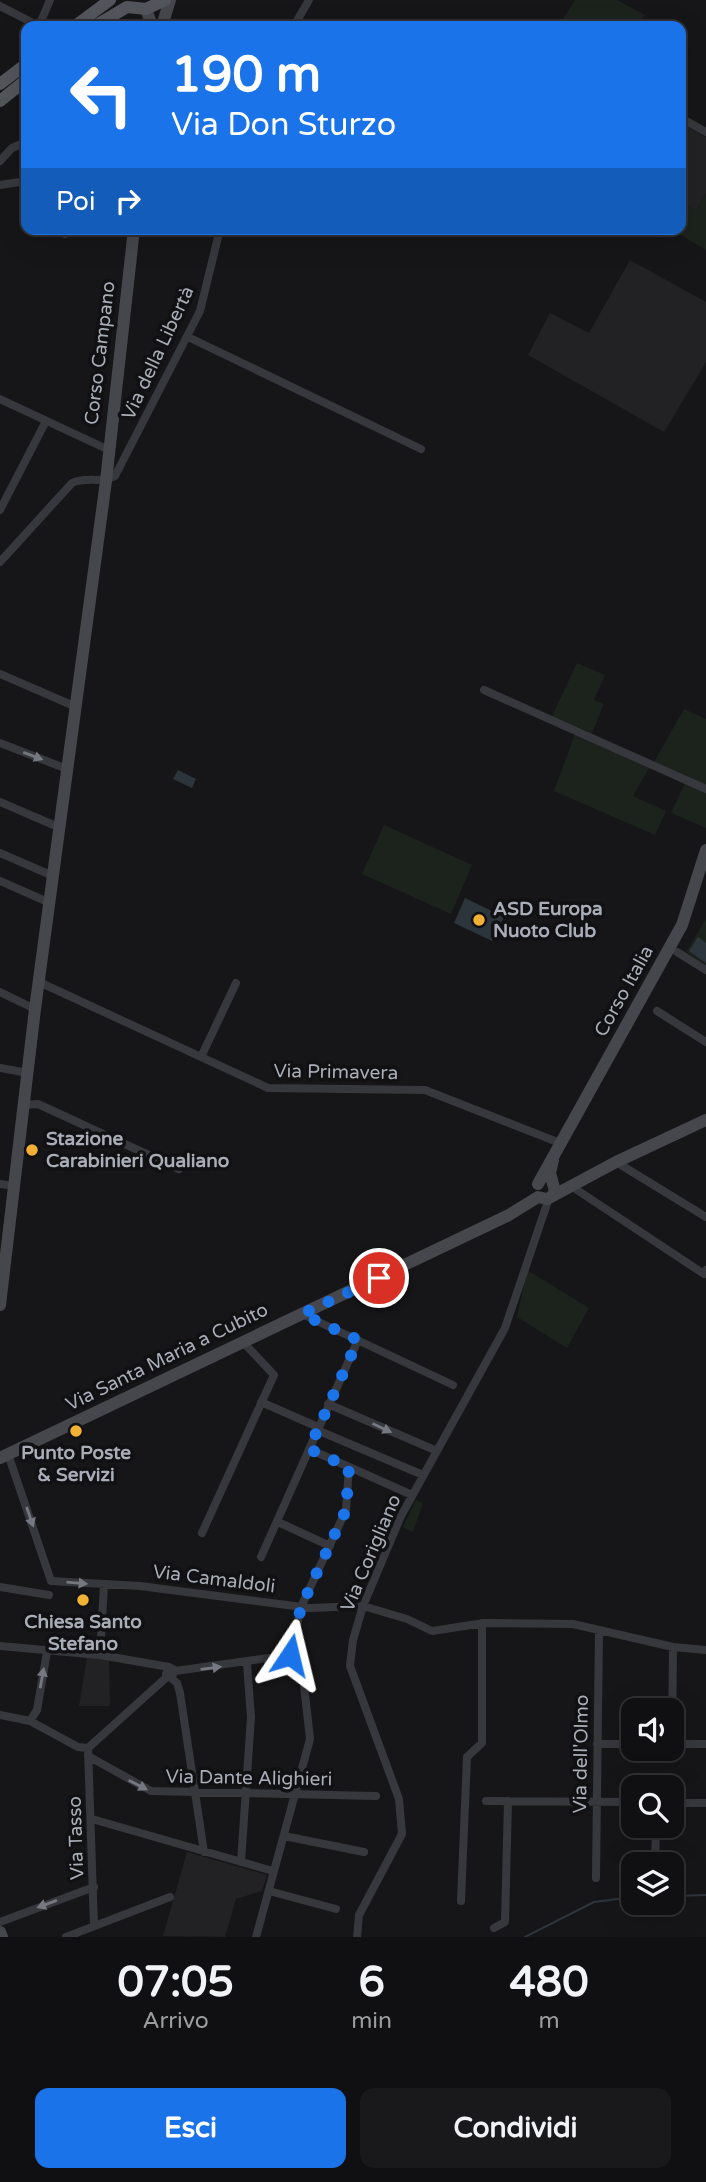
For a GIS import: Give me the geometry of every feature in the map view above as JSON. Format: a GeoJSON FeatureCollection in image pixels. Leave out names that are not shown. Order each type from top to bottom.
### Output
{"type":"FeatureCollection","features":[{"type":"Feature","properties":{"kind":"main road"},"geometry":{"type":"LineString","coordinates":[[82,21],[110,0]]}},
{"type":"Feature","properties":{"kind":"main road"},"geometry":{"type":"LineString","coordinates":[[103,21],[127,7],[167,0],[163,21]]}},
{"type":"Feature","properties":{"kind":"main road"},"geometry":{"type":"LineString","coordinates":[[144,4],[150,21]]}},
{"type":"Feature","properties":{"kind":"main road"},"geometry":{"type":"LineString","coordinates":[[0,84],[21,68]]}},
{"type":"Feature","properties":{"kind":"main road"},"geometry":{"type":"LineString","coordinates":[[0,101],[21,84]]}},
{"type":"Feature","properties":{"kind":"main road","name":"Corso Campano"},"geometry":{"type":"LineString","coordinates":[[0,1305],[2,1267],[58,827],[106,481],[133,235]]}},
{"type":"Feature","properties":{"kind":"main road","name":"Corso Italia"},"geometry":{"type":"LineString","coordinates":[[545,1191],[560,1143],[682,925],[706,850]]}},
{"type":"Feature","properties":{"kind":"main road"},"geometry":{"type":"LineString","coordinates":[[509,1215],[545,1191],[571,1185],[706,1120]]}},
{"type":"Feature","properties":{"kind":"main road","name":"Via Santa Maria a Cubito"},"geometry":{"type":"LineString","coordinates":[[4,1456],[509,1215],[532,1210],[545,1191]]}},
{"type":"Feature","properties":{"kind":"main road"},"geometry":{"type":"LineString","coordinates":[[0,1932],[2,1937]]}},
{"type":"Feature","properties":{"kind":"street"},"geometry":{"type":"LineString","coordinates":[[41,21],[50,0]]}},
{"type":"Feature","properties":{"kind":"street"},"geometry":{"type":"LineString","coordinates":[[297,21],[309,0]]}},
{"type":"Feature","properties":{"kind":"street"},"geometry":{"type":"LineString","coordinates":[[0,6],[29,21]]}},
{"type":"Feature","properties":{"kind":"street"},"geometry":{"type":"LineString","coordinates":[[686,121],[706,132]]}},
{"type":"Feature","properties":{"kind":"street"},"geometry":{"type":"LineString","coordinates":[[0,161],[12,148],[21,144]]}},
{"type":"Feature","properties":{"kind":"street"},"geometry":{"type":"LineString","coordinates":[[0,185],[21,182]]}},
{"type":"Feature","properties":{"kind":"street","name":"Via della Libertà"},"geometry":{"type":"LineString","coordinates":[[106,481],[114,477],[188,337],[205,295],[218,235]]}},
{"type":"Feature","properties":{"kind":"street"},"geometry":{"type":"LineString","coordinates":[[188,337],[421,449]]}},
{"type":"Feature","properties":{"kind":"street"},"geometry":{"type":"LineString","coordinates":[[0,401],[109,450]]}},
{"type":"Feature","properties":{"kind":"street"},"geometry":{"type":"LineString","coordinates":[[0,510],[46,421]]}},
{"type":"Feature","properties":{"kind":"street"},"geometry":{"type":"LineString","coordinates":[[0,562],[72,483],[83,480],[106,481]]}},
{"type":"Feature","properties":{"kind":"street"},"geometry":{"type":"LineString","coordinates":[[0,674],[74,706]]}},
{"type":"Feature","properties":{"kind":"street"},"geometry":{"type":"LineString","coordinates":[[484,690],[706,789]]}},
{"type":"Feature","properties":{"kind":"street"},"geometry":{"type":"LineString","coordinates":[[0,743],[67,769]]}},
{"type":"Feature","properties":{"kind":"street"},"geometry":{"type":"LineString","coordinates":[[0,802],[58,827]]}},
{"type":"Feature","properties":{"kind":"street"},"geometry":{"type":"LineString","coordinates":[[0,853],[53,876]]}},
{"type":"Feature","properties":{"kind":"street"},"geometry":{"type":"LineString","coordinates":[[0,881],[50,903]]}},
{"type":"Feature","properties":{"kind":"street"},"geometry":{"type":"LineString","coordinates":[[677,952],[706,970]]}},
{"type":"Feature","properties":{"kind":"street","name":"Via Primavera"},"geometry":{"type":"LineString","coordinates":[[39,982],[268,1088],[425,1090],[560,1143]]}},
{"type":"Feature","properties":{"kind":"street"},"geometry":{"type":"LineString","coordinates":[[201,1057],[236,983]]}},
{"type":"Feature","properties":{"kind":"street"},"geometry":{"type":"LineString","coordinates":[[0,992],[35,1009]]}},
{"type":"Feature","properties":{"kind":"street"},"geometry":{"type":"LineString","coordinates":[[657,1011],[706,1042]]}},
{"type":"Feature","properties":{"kind":"street"},"geometry":{"type":"LineString","coordinates":[[0,1068],[28,1073]]}},
{"type":"Feature","properties":{"kind":"street"},"geometry":{"type":"LineString","coordinates":[[24,1105],[38,1104],[179,1169]]}},
{"type":"Feature","properties":{"kind":"street"},"geometry":{"type":"LineString","coordinates":[[616,1162],[706,1217]]}},
{"type":"Feature","properties":{"kind":"street"},"geometry":{"type":"LineString","coordinates":[[0,1184],[14,1186]]}},
{"type":"Feature","properties":{"kind":"street"},"geometry":{"type":"LineString","coordinates":[[571,1185],[704,1274],[706,1270]]}},
{"type":"Feature","properties":{"kind":"street"},"geometry":{"type":"LineString","coordinates":[[537,1231],[545,1191]]}},
{"type":"Feature","properties":{"kind":"street"},"geometry":{"type":"LineString","coordinates":[[532,1210],[537,1231]]}},
{"type":"Feature","properties":{"kind":"street","name":"Via Corigliano"},"geometry":{"type":"LineString","coordinates":[[357,1937],[359,1915],[402,1834],[403,1820],[399,1799],[350,1666],[363,1606],[412,1495],[505,1328],[537,1231]]}},
{"type":"Feature","properties":{"kind":"street"},"geometry":{"type":"LineString","coordinates":[[302,1314],[453,1385]]}},
{"type":"Feature","properties":{"kind":"street"},"geometry":{"type":"LineString","coordinates":[[261,1557],[358,1340]]}},
{"type":"Feature","properties":{"kind":"street"},"geometry":{"type":"LineString","coordinates":[[202,1533],[274,1375],[243,1342]]}},
{"type":"Feature","properties":{"kind":"street"},"geometry":{"type":"LineString","coordinates":[[261,1402],[423,1475]]}},
{"type":"Feature","properties":{"kind":"street"},"geometry":{"type":"LineString","coordinates":[[328,1404],[437,1451]]}},
{"type":"Feature","properties":{"kind":"street"},"geometry":{"type":"LineString","coordinates":[[309,1449],[412,1495]]}},
{"type":"Feature","properties":{"kind":"street","name":"Via Camaldoli"},"geometry":{"type":"LineString","coordinates":[[4,1456],[51,1581],[140,1586],[301,1607],[363,1606],[407,1619],[432,1631],[482,1623],[555,1622],[673,1647],[706,1650]]}},
{"type":"Feature","properties":{"kind":"street"},"geometry":{"type":"LineString","coordinates":[[0,1646],[100,1655],[171,1673],[294,1655],[301,1607],[346,1510],[349,1467]]}},
{"type":"Feature","properties":{"kind":"street"},"geometry":{"type":"LineString","coordinates":[[278,1522],[330,1546]]}},
{"type":"Feature","properties":{"kind":"street"},"geometry":{"type":"LineString","coordinates":[[100,1655],[104,1585]]}},
{"type":"Feature","properties":{"kind":"street"},"geometry":{"type":"LineString","coordinates":[[0,1587],[49,1595]]}},
{"type":"Feature","properties":{"kind":"street"},"geometry":{"type":"LineString","coordinates":[[461,1901],[467,1757],[482,1743],[482,1623]]}},
{"type":"Feature","properties":{"kind":"street","name":"Via dell'Olmo"},"geometry":{"type":"LineString","coordinates":[[596,1878],[599,1631]]}},
{"type":"Feature","properties":{"kind":"street"},"geometry":{"type":"LineString","coordinates":[[672,1698],[673,1647]]}},
{"type":"Feature","properties":{"kind":"street"},"geometry":{"type":"LineString","coordinates":[[30,1721],[37,1710],[47,1652]]}},
{"type":"Feature","properties":{"kind":"street"},"geometry":{"type":"LineString","coordinates":[[241,1862],[251,1717],[247,1664]]}},
{"type":"Feature","properties":{"kind":"street"},"geometry":{"type":"LineString","coordinates":[[88,1752],[171,1673]]}},
{"type":"Feature","properties":{"kind":"street"},"geometry":{"type":"LineString","coordinates":[[171,1673],[180,1693],[204,1852]]}},
{"type":"Feature","properties":{"kind":"street"},"geometry":{"type":"LineString","coordinates":[[257,1937],[310,1739],[304,1685]]}},
{"type":"Feature","properties":{"kind":"street","name":"Via Dante Alighieri"},"geometry":{"type":"LineString","coordinates":[[0,1715],[30,1721],[88,1752],[151,1791],[376,1796]]}},
{"type":"Feature","properties":{"kind":"street"},"geometry":{"type":"LineString","coordinates":[[597,1744],[621,1744]]}},
{"type":"Feature","properties":{"kind":"street"},"geometry":{"type":"LineString","coordinates":[[684,1744],[706,1744]]}},
{"type":"Feature","properties":{"kind":"street","name":"Via Tasso"},"geometry":{"type":"LineString","coordinates":[[88,1752],[94,1926]]}},
{"type":"Feature","properties":{"kind":"street"},"geometry":{"type":"LineString","coordinates":[[486,1801],[621,1802]]}},
{"type":"Feature","properties":{"kind":"street"},"geometry":{"type":"LineString","coordinates":[[494,1928],[505,1923],[508,1801]]}},
{"type":"Feature","properties":{"kind":"street"},"geometry":{"type":"LineString","coordinates":[[684,1803],[706,1803]]}},
{"type":"Feature","properties":{"kind":"street"},"geometry":{"type":"LineString","coordinates":[[92,1819],[273,1871]]}},
{"type":"Feature","properties":{"kind":"street"},"geometry":{"type":"LineString","coordinates":[[285,1836],[364,1852]]}},
{"type":"Feature","properties":{"kind":"street"},"geometry":{"type":"LineString","coordinates":[[0,1922],[93,1887]]}},
{"type":"Feature","properties":{"kind":"street"},"geometry":{"type":"LineString","coordinates":[[268,1891],[336,1909]]}},
{"type":"Feature","properties":{"kind":"street"},"geometry":{"type":"LineString","coordinates":[[66,1937],[170,1897]]}},
{"type":"Feature","properties":{"kind":"shaded area"},"geometry":{"type":"Polygon","coordinates":[[[575,0],[617,0],[645,15],[641,21],[561,21],[575,0]]]}},
{"type":"Feature","properties":{"kind":"shaded area"},"geometry":{"type":"Polygon","coordinates":[[[686,126],[706,137],[706,194],[696,211],[686,205],[686,126]]]}},
{"type":"Feature","properties":{"kind":"shaded area"},"geometry":{"type":"Polygon","coordinates":[[[706,194],[706,250],[681,235],[686,235],[686,205],[696,211],[706,194]]]}},
{"type":"Feature","properties":{"kind":"shaded area"},"geometry":{"type":"Polygon","coordinates":[[[630,260],[706,302],[706,362],[664,432],[528,355],[550,313],[589,333],[630,260]]]}},
{"type":"Feature","properties":{"kind":"shaded area"},"geometry":{"type":"Polygon","coordinates":[[[577,663],[605,675],[594,700],[604,704],[592,733],[552,716],[577,663]]]}},
{"type":"Feature","properties":{"kind":"shaded area"},"geometry":{"type":"Polygon","coordinates":[[[684,709],[706,719],[706,785],[654,762],[684,709]]]}},
{"type":"Feature","properties":{"kind":"shaded area"},"geometry":{"type":"Polygon","coordinates":[[[575,734],[649,768],[633,796],[666,811],[655,835],[554,791],[575,734]]]}},
{"type":"Feature","properties":{"kind":"shaded area"},"geometry":{"type":"Polygon","coordinates":[[[178,770],[196,779],[192,788],[173,779],[178,770]]]}},
{"type":"Feature","properties":{"kind":"shaded area"},"geometry":{"type":"Polygon","coordinates":[[[685,783],[706,792],[706,828],[671,813],[685,783]]]}},
{"type":"Feature","properties":{"kind":"shaded area"},"geometry":{"type":"Polygon","coordinates":[[[384,825],[472,865],[451,914],[362,874],[384,825]]]}},
{"type":"Feature","properties":{"kind":"shaded area","name":"ASD Europa Nuoto Club"},"geometry":{"type":"Polygon","coordinates":[[[465,898],[504,917],[492,941],[454,923],[465,898]]]}},
{"type":"Feature","properties":{"kind":"shaded area"},"geometry":{"type":"Polygon","coordinates":[[[706,919],[706,965],[686,952],[706,919]]]}},
{"type":"Feature","properties":{"kind":"shaded area"},"geometry":{"type":"Polygon","coordinates":[[[698,937],[706,943],[706,963],[689,951],[698,937]]]}},
{"type":"Feature","properties":{"kind":"shaded area"},"geometry":{"type":"Polygon","coordinates":[[[527,1270],[589,1308],[567,1348],[517,1317],[527,1270]]]}},
{"type":"Feature","properties":{"kind":"shaded area"},"geometry":{"type":"Polygon","coordinates":[[[416,1500],[423,1503],[413,1532],[403,1527],[416,1500]]]}},
{"type":"Feature","properties":{"kind":"shaded area"},"geometry":{"type":"Polygon","coordinates":[[[87,1658],[109,1658],[110,1706],[79,1706],[87,1658]]]}},
{"type":"Feature","properties":{"kind":"shaded area"},"geometry":{"type":"Polygon","coordinates":[[[187,1852],[267,1875],[262,1891],[236,1899],[225,1937],[163,1936],[187,1852]]]}},
{"type":"Feature","properties":{"kind":"waterway"},"geometry":{"type":"LineString","coordinates":[[684,1896],[706,1895]]}},
{"type":"Feature","properties":{"kind":"waterway"},"geometry":{"type":"LineString","coordinates":[[525,1937],[594,1902],[621,1899]]}},
{"type":"Feature","properties":{"kind":"place","name":"ASD Europa Nuoto Club"},"geometry":{"type":"Point","coordinates":[479,920]}},
{"type":"Feature","properties":{"kind":"place","name":"Stazione Carabinieri Qualiano"},"geometry":{"type":"Point","coordinates":[32,1150]}},
{"type":"Feature","properties":{"kind":"place","name":"Punto Poste & Servizi"},"geometry":{"type":"Point","coordinates":[76,1431]}},
{"type":"Feature","properties":{"kind":"place","name":"Chiesa Santo Stefano"},"geometry":{"type":"Point","coordinates":[83,1600]}},
{"type":"Feature","properties":{"kind":"route"},"geometry":{"type":"LineString","coordinates":[[290,1655],[301,1607],[340,1527],[348,1496],[349,1467],[309,1449],[358,1340],[302,1314],[379,1278]]}}]}
